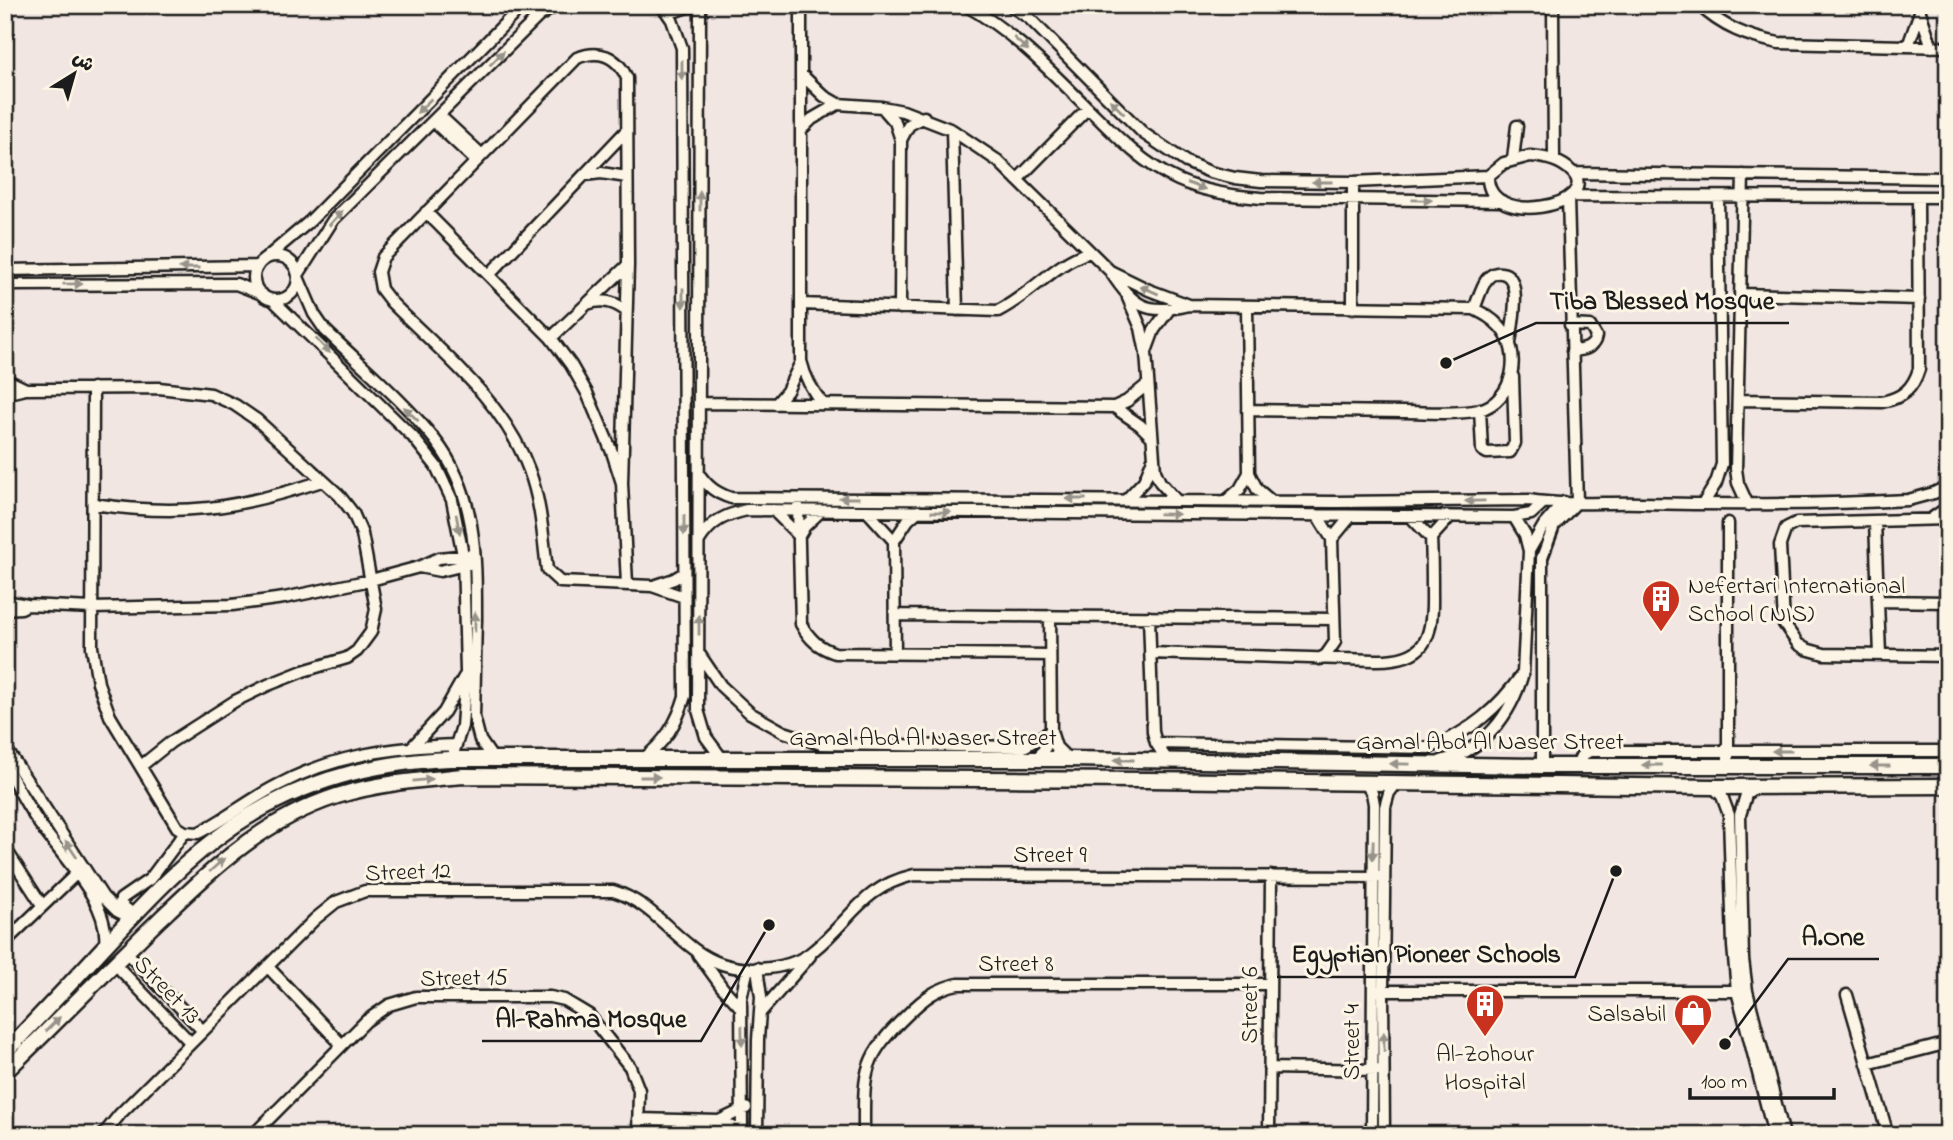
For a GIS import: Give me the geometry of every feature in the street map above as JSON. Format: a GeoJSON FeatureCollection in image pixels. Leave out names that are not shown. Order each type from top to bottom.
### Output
{"type":"FeatureCollection","features":[{"type":"Feature","properties":{"kind":"main road","name":"Gamal Abd Al Naser Street"},"geometry":{"type":"LineString","coordinates":[[5,1052],[132,916],[211,842],[287,796],[366,769],[411,762],[450,759],[1068,759],[1542,766],[1728,758],[1948,766]]}},
{"type":"Feature","properties":{"kind":"main road"},"geometry":{"type":"LineString","coordinates":[[898,760],[902,771],[899,778]]}},
{"type":"Feature","properties":{"kind":"main road"},"geometry":{"type":"LineString","coordinates":[[937,779],[933,769],[938,760]]}},
{"type":"Feature","properties":{"kind":"main road","name":"Gamal Abd Al Naser Street"},"geometry":{"type":"LineString","coordinates":[[5,1072],[203,878],[252,838],[308,807],[386,784],[463,776],[899,778],[1395,785],[1948,786]]}},
{"type":"Feature","properties":{"kind":"street"},"geometry":{"type":"LineString","coordinates":[[262,295],[255,281],[261,263],[310,221],[523,5]]}},
{"type":"Feature","properties":{"kind":"street"},"geometry":{"type":"LineString","coordinates":[[274,300],[286,298],[295,289],[298,276],[332,220],[539,16],[557,5]]}},
{"type":"Feature","properties":{"kind":"street"},"geometry":{"type":"LineString","coordinates":[[661,6],[676,11],[693,5]]}},
{"type":"Feature","properties":{"kind":"street"},"geometry":{"type":"LineString","coordinates":[[700,5],[698,710],[703,730],[713,749],[723,760]]}},
{"type":"Feature","properties":{"kind":"street"},"geometry":{"type":"LineString","coordinates":[[802,5],[801,361],[812,392],[823,404]]}},
{"type":"Feature","properties":{"kind":"street"},"geometry":{"type":"LineString","coordinates":[[965,5],[992,20],[1017,39],[1129,149],[1152,166],[1204,190],[1261,198],[1502,201]]}},
{"type":"Feature","properties":{"kind":"street"},"geometry":{"type":"LineString","coordinates":[[1010,5],[1029,18],[1143,133],[1186,162],[1235,178],[1261,181],[1353,182],[1488,176],[1504,163],[1530,156],[1554,160],[1574,173],[1578,181],[1577,189],[1570,197],[1570,325],[1577,502],[1554,526],[1542,558],[1542,766]]}},
{"type":"Feature","properties":{"kind":"street"},"geometry":{"type":"LineString","coordinates":[[1553,5],[1554,160]]}},
{"type":"Feature","properties":{"kind":"street"},"geometry":{"type":"LineString","coordinates":[[1699,5],[1730,28],[1754,38],[1779,43],[1948,47]]}},
{"type":"Feature","properties":{"kind":"street"},"geometry":{"type":"LineString","coordinates":[[642,760],[654,751],[669,733],[685,696],[682,48],[675,26],[661,6]]}},
{"type":"Feature","properties":{"kind":"street"},"geometry":{"type":"LineString","coordinates":[[1908,46],[1920,9]]}},
{"type":"Feature","properties":{"kind":"street"},"geometry":{"type":"LineString","coordinates":[[1920,9],[1932,47]]}},
{"type":"Feature","properties":{"kind":"street"},"geometry":{"type":"LineString","coordinates":[[627,584],[622,484],[628,265],[627,78],[623,68],[607,56],[587,54],[577,58],[383,257],[378,272],[381,289],[488,399],[505,421],[530,470],[539,502],[547,570],[550,575],[560,582],[652,586],[684,597]]}},
{"type":"Feature","properties":{"kind":"street"},"geometry":{"type":"LineString","coordinates":[[802,75],[824,96],[838,104],[882,107],[924,117],[976,144],[1110,271],[1127,296],[1140,328],[1146,353],[1153,459],[1160,482],[1176,500]]}},
{"type":"Feature","properties":{"kind":"street"},"geometry":{"type":"LineString","coordinates":[[801,130],[824,110],[838,104]]}},
{"type":"Feature","properties":{"kind":"street"},"geometry":{"type":"LineString","coordinates":[[882,107],[895,122],[901,140],[900,308]]}},
{"type":"Feature","properties":{"kind":"street"},"geometry":{"type":"LineString","coordinates":[[1017,180],[1087,108]]}},
{"type":"Feature","properties":{"kind":"street"},"geometry":{"type":"LineString","coordinates":[[901,140],[909,125],[924,117]]}},
{"type":"Feature","properties":{"kind":"street"},"geometry":{"type":"LineString","coordinates":[[436,118],[479,158]]}},
{"type":"Feature","properties":{"kind":"street"},"geometry":{"type":"LineString","coordinates":[[1513,159],[1517,126]]}},
{"type":"Feature","properties":{"kind":"street"},"geometry":{"type":"LineString","coordinates":[[489,275],[627,130]]}},
{"type":"Feature","properties":{"kind":"street"},"geometry":{"type":"LineString","coordinates":[[952,130],[957,310]]}},
{"type":"Feature","properties":{"kind":"street"},"geometry":{"type":"LineString","coordinates":[[584,175],[601,173],[627,177]]}},
{"type":"Feature","properties":{"kind":"street"},"geometry":{"type":"LineString","coordinates":[[1574,173],[1948,178]]}},
{"type":"Feature","properties":{"kind":"street"},"geometry":{"type":"LineString","coordinates":[[1742,174],[1737,474],[1748,505]]}},
{"type":"Feature","properties":{"kind":"street"},"geometry":{"type":"LineString","coordinates":[[1488,176],[1488,187],[1493,196],[1519,206],[1537,207],[1570,197],[1948,197]]}},
{"type":"Feature","properties":{"kind":"street"},"geometry":{"type":"LineString","coordinates":[[1353,182],[1353,308]]}},
{"type":"Feature","properties":{"kind":"street"},"geometry":{"type":"LineString","coordinates":[[1738,400],[1882,402],[1907,392],[1915,382],[1919,369],[1918,197]]}},
{"type":"Feature","properties":{"kind":"street"},"geometry":{"type":"LineString","coordinates":[[1703,504],[1716,482],[1722,464],[1718,198]]}},
{"type":"Feature","properties":{"kind":"street"},"geometry":{"type":"LineString","coordinates":[[426,212],[551,338],[571,365],[587,393],[622,484]]}},
{"type":"Feature","properties":{"kind":"street"},"geometry":{"type":"LineString","coordinates":[[801,304],[998,311],[1022,298],[1058,266],[1089,252]]}},
{"type":"Feature","properties":{"kind":"street"},"geometry":{"type":"LineString","coordinates":[[5,270],[261,263],[273,256],[290,260],[314,314],[325,330],[424,426],[447,458],[461,485],[471,517],[476,558],[469,705],[450,759]]}},
{"type":"Feature","properties":{"kind":"street"},"geometry":{"type":"LineString","coordinates":[[551,338],[628,265]]}},
{"type":"Feature","properties":{"kind":"street"},"geometry":{"type":"LineString","coordinates":[[1110,271],[1189,305]]}},
{"type":"Feature","properties":{"kind":"street"},"geometry":{"type":"LineString","coordinates":[[1474,309],[1486,280],[1492,274],[1501,272],[1509,275],[1514,282],[1515,291],[1510,343],[1515,443],[1510,452],[1487,453],[1482,450],[1480,409]]}},
{"type":"Feature","properties":{"kind":"street"},"geometry":{"type":"LineString","coordinates":[[5,285],[236,284],[274,300],[303,327],[426,451],[445,482],[452,500],[463,560],[469,705],[480,740],[493,759]]}},
{"type":"Feature","properties":{"kind":"street"},"geometry":{"type":"LineString","coordinates":[[1741,294],[1919,299]]}},
{"type":"Feature","properties":{"kind":"street"},"geometry":{"type":"LineString","coordinates":[[1127,296],[1153,309],[1168,311],[1189,305],[1474,309],[1496,322],[1510,343]]}},
{"type":"Feature","properties":{"kind":"street"},"geometry":{"type":"LineString","coordinates":[[587,304],[611,302],[625,310]]}},
{"type":"Feature","properties":{"kind":"street"},"geometry":{"type":"LineString","coordinates":[[1247,306],[1249,473],[1257,489],[1270,500]]}},
{"type":"Feature","properties":{"kind":"street"},"geometry":{"type":"LineString","coordinates":[[1146,353],[1154,330],[1168,311]]}},
{"type":"Feature","properties":{"kind":"street"},"geometry":{"type":"LineString","coordinates":[[1720,319],[1740,319]]}},
{"type":"Feature","properties":{"kind":"street"},"geometry":{"type":"LineString","coordinates":[[1570,325],[1590,326],[1596,336],[1595,343],[1590,348],[1572,351]]}},
{"type":"Feature","properties":{"kind":"street"},"geometry":{"type":"LineString","coordinates":[[776,404],[787,391],[801,361]]}},
{"type":"Feature","properties":{"kind":"street"},"geometry":{"type":"LineString","coordinates":[[683,363],[699,363]]}},
{"type":"Feature","properties":{"kind":"street"},"geometry":{"type":"LineString","coordinates":[[1248,411],[1426,412],[1480,409],[1496,401],[1507,387],[1513,371]]}},
{"type":"Feature","properties":{"kind":"street"},"geometry":{"type":"LineString","coordinates":[[5,379],[26,389]]}},
{"type":"Feature","properties":{"kind":"street"},"geometry":{"type":"LineString","coordinates":[[699,403],[1114,407],[1148,384]]}},
{"type":"Feature","properties":{"kind":"street"},"geometry":{"type":"LineString","coordinates":[[5,394],[26,389],[159,387],[211,394],[257,419],[339,495],[353,513],[362,534],[376,609],[375,621],[365,642],[357,651],[347,658],[303,671],[235,701],[191,728],[141,766]]}},
{"type":"Feature","properties":{"kind":"street"},"geometry":{"type":"LineString","coordinates":[[93,388],[92,647],[98,682],[110,716],[175,823],[185,832],[203,831],[259,795],[302,773],[360,755],[412,747],[456,746]]}},
{"type":"Feature","properties":{"kind":"street"},"geometry":{"type":"LineString","coordinates":[[1114,407],[1151,436]]}},
{"type":"Feature","properties":{"kind":"street"},"geometry":{"type":"LineString","coordinates":[[1127,499],[1143,481],[1153,459]]}},
{"type":"Feature","properties":{"kind":"street"},"geometry":{"type":"LineString","coordinates":[[1226,501],[1240,489],[1249,473]]}},
{"type":"Feature","properties":{"kind":"street"},"geometry":{"type":"LineString","coordinates":[[699,474],[718,494],[731,498],[1336,502],[1529,500],[1543,503],[1748,505],[1908,500],[1948,486]]}},
{"type":"Feature","properties":{"kind":"street"},"geometry":{"type":"LineString","coordinates":[[93,504],[178,512],[222,508],[257,501],[322,481]]}},
{"type":"Feature","properties":{"kind":"street"},"geometry":{"type":"LineString","coordinates":[[798,498],[802,624],[809,638],[821,648],[835,653],[1050,654]]}},
{"type":"Feature","properties":{"kind":"street"},"geometry":{"type":"LineString","coordinates":[[1336,502],[1336,515]]}},
{"type":"Feature","properties":{"kind":"street"},"geometry":{"type":"LineString","coordinates":[[1529,551],[1544,525],[1564,502]]}},
{"type":"Feature","properties":{"kind":"street"},"geometry":{"type":"LineString","coordinates":[[699,541],[706,528],[718,519],[747,510],[1514,517],[1531,514],[1543,503]]}},
{"type":"Feature","properties":{"kind":"street"},"geometry":{"type":"LineString","coordinates":[[1930,520],[1948,507]]}},
{"type":"Feature","properties":{"kind":"street"},"geometry":{"type":"LineString","coordinates":[[773,510],[799,536]]}},
{"type":"Feature","properties":{"kind":"street"},"geometry":{"type":"LineString","coordinates":[[799,536],[805,526],[822,510]]}},
{"type":"Feature","properties":{"kind":"street"},"geometry":{"type":"LineString","coordinates":[[867,511],[894,541]]}},
{"type":"Feature","properties":{"kind":"street"},"geometry":{"type":"LineString","coordinates":[[895,654],[894,541],[908,520],[918,511]]}},
{"type":"Feature","properties":{"kind":"street"},"geometry":{"type":"LineString","coordinates":[[1317,515],[1332,539],[1335,642],[1326,655],[1319,659]]}},
{"type":"Feature","properties":{"kind":"street"},"geometry":{"type":"LineString","coordinates":[[1332,539],[1351,516]]}},
{"type":"Feature","properties":{"kind":"street"},"geometry":{"type":"LineString","coordinates":[[1410,516],[1431,538]]}},
{"type":"Feature","properties":{"kind":"street"},"geometry":{"type":"LineString","coordinates":[[1150,653],[1391,661],[1405,658],[1418,650],[1427,639],[1432,625],[1431,538],[1450,517]]}},
{"type":"Feature","properties":{"kind":"street"},"geometry":{"type":"LineString","coordinates":[[1428,765],[1466,752],[1497,727],[1517,692],[1523,673],[1529,551],[1525,535],[1514,517]]}},
{"type":"Feature","properties":{"kind":"street"},"geometry":{"type":"LineString","coordinates":[[1948,519],[1796,523],[1786,528],[1780,545],[1784,624],[1787,631],[1806,649],[1824,654],[1948,656]]}},
{"type":"Feature","properties":{"kind":"street"},"geometry":{"type":"LineString","coordinates":[[1875,520],[1880,655]]}},
{"type":"Feature","properties":{"kind":"street"},"geometry":{"type":"LineString","coordinates":[[1728,523],[1728,758],[1948,751]]}},
{"type":"Feature","properties":{"kind":"street"},"geometry":{"type":"LineString","coordinates":[[5,601],[27,605],[92,608],[232,605],[371,580],[446,556],[463,560],[476,558]]}},
{"type":"Feature","properties":{"kind":"street"},"geometry":{"type":"LineString","coordinates":[[652,586],[684,573]]}},
{"type":"Feature","properties":{"kind":"street"},"geometry":{"type":"LineString","coordinates":[[1878,601],[1948,602]]}},
{"type":"Feature","properties":{"kind":"street"},"geometry":{"type":"LineString","coordinates":[[5,609],[27,605]]}},
{"type":"Feature","properties":{"kind":"street"},"geometry":{"type":"LineString","coordinates":[[895,615],[1334,619]]}},
{"type":"Feature","properties":{"kind":"street"},"geometry":{"type":"LineString","coordinates":[[1050,616],[1051,731],[1056,747],[1068,759]]}},
{"type":"Feature","properties":{"kind":"street"},"geometry":{"type":"LineString","coordinates":[[1149,617],[1153,732],[1156,743],[1167,760]]}},
{"type":"Feature","properties":{"kind":"street"},"geometry":{"type":"LineString","coordinates":[[1335,642],[1351,660]]}},
{"type":"Feature","properties":{"kind":"street"},"geometry":{"type":"LineString","coordinates":[[699,654],[721,686],[750,713],[784,732],[821,744],[1024,747],[1051,731]]}},
{"type":"Feature","properties":{"kind":"street"},"geometry":{"type":"LineString","coordinates":[[412,747],[444,712],[466,672]]}},
{"type":"Feature","properties":{"kind":"street"},"geometry":{"type":"LineString","coordinates":[[1156,743],[1429,748],[1452,739],[1492,711],[1523,673]]}},
{"type":"Feature","properties":{"kind":"street"},"geometry":{"type":"LineString","coordinates":[[685,696],[698,696]]}},
{"type":"Feature","properties":{"kind":"street"},"geometry":{"type":"LineString","coordinates":[[1037,760],[1046,747],[1051,731]]}},
{"type":"Feature","properties":{"kind":"street"},"geometry":{"type":"LineString","coordinates":[[5,747],[99,899],[105,924],[105,947]]}},
{"type":"Feature","properties":{"kind":"street"},"geometry":{"type":"LineString","coordinates":[[5,764],[39,824],[76,874],[99,899],[117,911],[132,916]]}},
{"type":"Feature","properties":{"kind":"street","name":"Street 4"},"geometry":{"type":"LineString","coordinates":[[1366,784],[1372,793],[1374,804],[1379,877]]}},
{"type":"Feature","properties":{"kind":"street","name":"Street 4"},"geometry":{"type":"LineString","coordinates":[[1372,1135],[1379,877],[1385,807],[1389,793],[1395,785]]}},
{"type":"Feature","properties":{"kind":"street"},"geometry":{"type":"LineString","coordinates":[[1713,787],[1735,815],[1742,932],[1742,991],[1774,1135]]}},
{"type":"Feature","properties":{"kind":"street"},"geometry":{"type":"LineString","coordinates":[[1735,815],[1746,795],[1755,787]]}},
{"type":"Feature","properties":{"kind":"street"},"geometry":{"type":"LineString","coordinates":[[39,824],[50,818]]}},
{"type":"Feature","properties":{"kind":"street"},"geometry":{"type":"LineString","coordinates":[[132,916],[122,908],[121,899],[150,879],[185,832]]}},
{"type":"Feature","properties":{"kind":"street"},"geometry":{"type":"LineString","coordinates":[[5,848],[41,905]]}},
{"type":"Feature","properties":{"kind":"street"},"geometry":{"type":"LineString","coordinates":[[5,942],[76,874]]}},
{"type":"Feature","properties":{"kind":"street","name":"Street 9"},"geometry":{"type":"LineString","coordinates":[[752,968],[786,964],[813,952],[876,890],[899,878],[914,875],[1379,877]]}},
{"type":"Feature","properties":{"kind":"street","name":"Street 6"},"geometry":{"type":"LineString","coordinates":[[1269,1135],[1270,876]]}},
{"type":"Feature","properties":{"kind":"street","name":"Street 12"},"geometry":{"type":"LineString","coordinates":[[103,1135],[315,919],[336,902],[365,891],[613,891],[650,909],[696,951],[721,964],[752,968]]}},
{"type":"Feature","properties":{"kind":"street"},"geometry":{"type":"LineString","coordinates":[[696,951],[741,1009]]}},
{"type":"Feature","properties":{"kind":"street","name":"Street 13"},"geometry":{"type":"LineString","coordinates":[[126,952],[203,1031]]}},
{"type":"Feature","properties":{"kind":"street"},"geometry":{"type":"LineString","coordinates":[[760,1013],[788,984],[813,952]]}},
{"type":"Feature","properties":{"kind":"street","name":"Street 13"},"geometry":{"type":"LineString","coordinates":[[114,963],[191,1043]]}},
{"type":"Feature","properties":{"kind":"street"},"geometry":{"type":"LineString","coordinates":[[268,967],[342,1045]]}},
{"type":"Feature","properties":{"kind":"street"},"geometry":{"type":"LineString","coordinates":[[742,1133],[742,988],[752,968]]}},
{"type":"Feature","properties":{"kind":"street"},"geometry":{"type":"LineString","coordinates":[[638,1119],[719,1121],[742,1133],[755,1135],[761,997],[752,968]]}},
{"type":"Feature","properties":{"kind":"street","name":"Street 8"},"geometry":{"type":"LineString","coordinates":[[864,1135],[864,1084],[871,1056],[888,1032],[919,1003],[947,986],[1270,984]]}},
{"type":"Feature","properties":{"kind":"street"},"geometry":{"type":"LineString","coordinates":[[1378,991],[1742,991]]}},
{"type":"Feature","properties":{"kind":"street","name":"Street 4"},"geometry":{"type":"LineString","coordinates":[[1378,991],[1385,1070],[1384,1135]]}},
{"type":"Feature","properties":{"kind":"street"},"geometry":{"type":"LineString","coordinates":[[1742,991],[1784,1135]]}},
{"type":"Feature","properties":{"kind":"street"},"geometry":{"type":"LineString","coordinates":[[1847,995],[1888,1135]]}},
{"type":"Feature","properties":{"kind":"street","name":"Street 15"},"geometry":{"type":"LineString","coordinates":[[253,1135],[377,1012],[402,1000],[550,997],[564,1000],[589,1015],[629,1067],[639,1090],[638,1135]]}},
{"type":"Feature","properties":{"kind":"street"},"geometry":{"type":"LineString","coordinates":[[1867,1065],[1948,1043]]}},
{"type":"Feature","properties":{"kind":"street"},"geometry":{"type":"LineString","coordinates":[[1269,1068],[1385,1070]]}},
{"type":"Feature","properties":{"kind":"street"},"geometry":{"type":"LineString","coordinates":[[719,1121],[742,1108],[757,1106]]}},
{"type":"Feature","properties":{"kind":"place","name":"Tiba Blessed Mosque"},"geometry":{"type":"Point","coordinates":[1446,363]}},
{"type":"Feature","properties":{"kind":"place","name":"Nefertari International School (NIS)"},"geometry":{"type":"Point","coordinates":[1661,633]}},
{"type":"Feature","properties":{"kind":"place","name":"Egyptian Pioneer Schools"},"geometry":{"type":"Point","coordinates":[1616,871]}},
{"type":"Feature","properties":{"kind":"place","name":"Al-Rahma Mosque"},"geometry":{"type":"Point","coordinates":[769,925]}},
{"type":"Feature","properties":{"kind":"place","name":"Al-Zohour Hospital"},"geometry":{"type":"Point","coordinates":[1485,1038]}},
{"type":"Feature","properties":{"kind":"place","name":"A.One"},"geometry":{"type":"Point","coordinates":[1725,1044]}},
{"type":"Feature","properties":{"kind":"place","name":"Salsabil"},"geometry":{"type":"Point","coordinates":[1693,1047]}}]}
